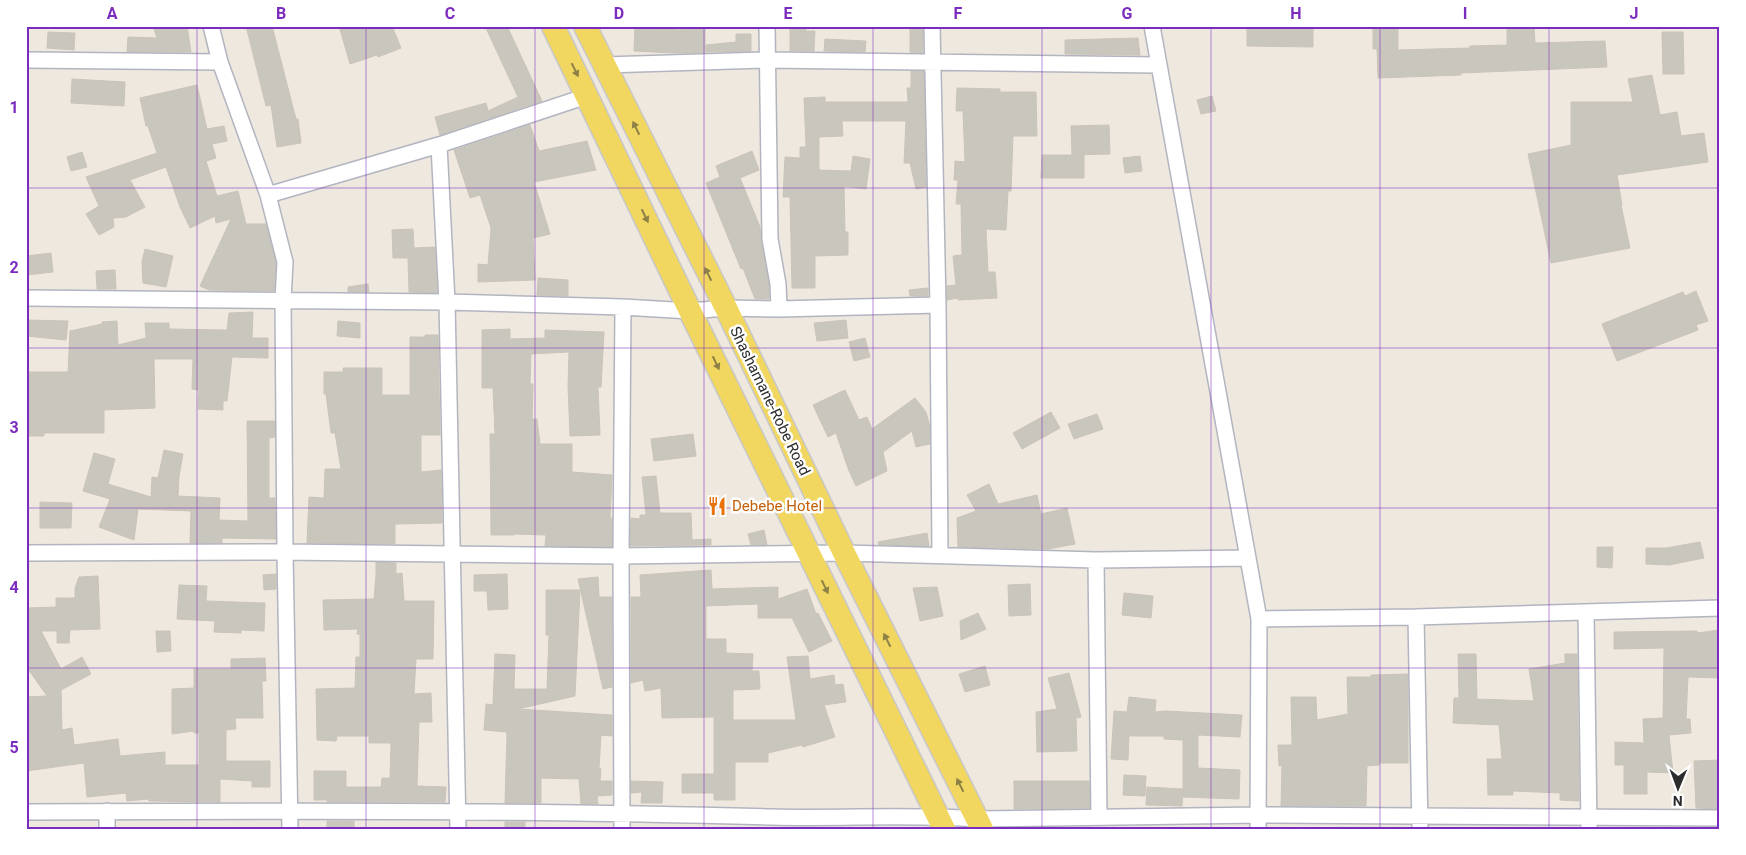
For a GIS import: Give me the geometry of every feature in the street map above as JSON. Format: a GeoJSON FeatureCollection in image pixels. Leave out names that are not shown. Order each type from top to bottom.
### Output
{"type":"FeatureCollection","features":[{"type":"Feature","properties":{"kind":"main road"},"geometry":{"type":"LineString","coordinates":[[553,26],[690,311],[941,822]]}},
{"type":"Feature","properties":{"kind":"main road","name":"Shashamane-Robe Road"},"geometry":{"type":"LineString","coordinates":[[585,26],[726,308],[844,553],[979,824]]}},
{"type":"Feature","properties":{"kind":"street"},"geometry":{"type":"LineString","coordinates":[[211,26],[220,62],[268,195],[285,262],[283,300],[285,552],[290,829]]}},
{"type":"Feature","properties":{"kind":"street"},"geometry":{"type":"LineString","coordinates":[[767,26],[770,239],[778,284],[779,309]]}},
{"type":"Feature","properties":{"kind":"street"},"geometry":{"type":"LineString","coordinates":[[932,26],[938,305],[940,555]]}},
{"type":"Feature","properties":{"kind":"street"},"geometry":{"type":"LineString","coordinates":[[1152,26],[1259,620],[1258,822]]}},
{"type":"Feature","properties":{"kind":"street"},"geometry":{"type":"LineString","coordinates":[[26,60],[220,62]]}},
{"type":"Feature","properties":{"kind":"street"},"geometry":{"type":"LineString","coordinates":[[605,65],[767,60],[1158,65]]}},
{"type":"Feature","properties":{"kind":"street"},"geometry":{"type":"LineString","coordinates":[[268,195],[439,145],[587,96]]}},
{"type":"Feature","properties":{"kind":"street"},"geometry":{"type":"LineString","coordinates":[[439,145],[448,302],[458,829]]}},
{"type":"Feature","properties":{"kind":"street"},"geometry":{"type":"LineString","coordinates":[[26,298],[448,302],[624,307],[690,311],[726,308],[779,309],[938,305]]}},
{"type":"Feature","properties":{"kind":"street"},"geometry":{"type":"LineString","coordinates":[[622,829],[621,556],[624,307]]}},
{"type":"Feature","properties":{"kind":"street"},"geometry":{"type":"LineString","coordinates":[[26,553],[285,552],[621,556],[844,553],[1096,560],[1248,558]]}},
{"type":"Feature","properties":{"kind":"street"},"geometry":{"type":"LineString","coordinates":[[1096,560],[1099,817]]}},
{"type":"Feature","properties":{"kind":"street"},"geometry":{"type":"LineString","coordinates":[[1259,620],[1720,608]]}},
{"type":"Feature","properties":{"kind":"street"},"geometry":{"type":"LineString","coordinates":[[1586,612],[1590,823]]}},
{"type":"Feature","properties":{"kind":"street"},"geometry":{"type":"LineString","coordinates":[[1416,617],[1420,822]]}},
{"type":"Feature","properties":{"kind":"street"},"geometry":{"type":"LineString","coordinates":[[26,812],[622,813],[781,823],[941,822],[979,824],[1099,817],[1258,822],[1590,823],[1720,818]]}},
{"type":"Feature","properties":{"kind":"street"},"geometry":{"type":"LineString","coordinates":[[107,812],[107,829]]}},
{"type":"Feature","properties":{"kind":"building"},"geometry":{"type":"Polygon","coordinates":[[[153,26],[187,26],[191,52],[127,52],[128,37],[157,38],[153,26]]]}},
{"type":"Feature","properties":{"kind":"building"},"geometry":{"type":"Polygon","coordinates":[[[246,26],[272,26],[296,119],[298,119],[301,143],[277,147],[271,105],[266,106],[246,26]]]}},
{"type":"Feature","properties":{"kind":"building"},"geometry":{"type":"Polygon","coordinates":[[[339,26],[392,26],[401,48],[378,57],[377,55],[350,64],[339,26]]]}},
{"type":"Feature","properties":{"kind":"building"},"geometry":{"type":"Polygon","coordinates":[[[485,26],[507,26],[542,101],[440,135],[435,117],[486,103],[488,111],[518,97],[485,26]]]}},
{"type":"Feature","properties":{"kind":"building"},"geometry":{"type":"Polygon","coordinates":[[[790,26],[806,26],[806,31],[815,31],[814,51],[790,51],[790,26]]]}},
{"type":"Feature","properties":{"kind":"building"},"geometry":{"type":"Polygon","coordinates":[[[910,26],[923,26],[923,53],[910,52],[910,26]]]}},
{"type":"Feature","properties":{"kind":"building"},"geometry":{"type":"Polygon","coordinates":[[[1247,26],[1313,26],[1313,47],[1247,46],[1247,26]]]}},
{"type":"Feature","properties":{"kind":"building"},"geometry":{"type":"Polygon","coordinates":[[[1373,26],[1398,26],[1398,50],[1507,45],[1507,26],[1534,26],[1535,43],[1605,41],[1607,67],[1378,78],[1377,49],[1373,49],[1373,26]]]}},
{"type":"Feature","properties":{"kind":"building"},"geometry":{"type":"Polygon","coordinates":[[[635,27],[681,30],[681,28],[705,27],[705,53],[634,51],[635,27]]]}},
{"type":"Feature","properties":{"kind":"building"},"geometry":{"type":"Polygon","coordinates":[[[48,32],[75,33],[74,50],[47,48],[48,32]]]}},
{"type":"Feature","properties":{"kind":"building"},"geometry":{"type":"Polygon","coordinates":[[[1662,32],[1683,32],[1684,74],[1663,74],[1662,32]]]}},
{"type":"Feature","properties":{"kind":"building"},"geometry":{"type":"Polygon","coordinates":[[[736,34],[751,34],[751,51],[706,52],[706,45],[736,42],[736,34]]]}},
{"type":"Feature","properties":{"kind":"building"},"geometry":{"type":"Polygon","coordinates":[[[1138,38],[1140,55],[1065,54],[1065,40],[1138,38]]]}},
{"type":"Feature","properties":{"kind":"building"},"geometry":{"type":"Polygon","coordinates":[[[825,39],[866,41],[865,52],[824,51],[825,39]]]}},
{"type":"Feature","properties":{"kind":"building"},"geometry":{"type":"Polygon","coordinates":[[[911,71],[924,71],[926,187],[916,189],[910,163],[904,163],[906,121],[842,121],[843,136],[819,137],[819,170],[851,171],[853,156],[870,159],[866,189],[844,186],[845,232],[848,232],[848,255],[815,256],[815,288],[792,288],[790,197],[783,197],[785,157],[800,158],[800,147],[806,147],[804,98],[825,97],[825,102],[908,102],[907,88],[911,88],[911,71]]]}},
{"type":"Feature","properties":{"kind":"building"},"geometry":{"type":"Polygon","coordinates":[[[1652,75],[1660,115],[1677,112],[1681,136],[1704,133],[1708,162],[1617,175],[1630,248],[1551,263],[1528,154],[1571,145],[1571,102],[1633,102],[1628,79],[1652,75]]]}},
{"type":"Feature","properties":{"kind":"building"},"geometry":{"type":"Polygon","coordinates":[[[72,79],[125,82],[124,106],[71,103],[72,79]]]}},
{"type":"Feature","properties":{"kind":"building"},"geometry":{"type":"Polygon","coordinates":[[[197,85],[207,129],[224,126],[227,141],[212,144],[216,158],[206,161],[217,196],[238,191],[246,224],[266,224],[276,263],[274,291],[209,290],[200,286],[231,219],[216,223],[215,216],[190,228],[180,207],[166,167],[130,180],[145,207],[126,217],[113,218],[114,227],[99,235],[86,214],[99,206],[86,177],[157,153],[148,126],[146,126],[140,98],[197,85]]]}},
{"type":"Feature","properties":{"kind":"building"},"geometry":{"type":"Polygon","coordinates":[[[957,88],[1000,89],[1000,92],[1036,92],[1037,136],[1013,136],[1011,191],[1008,191],[1006,230],[986,229],[988,272],[995,272],[997,298],[958,300],[958,298],[947,300],[947,286],[956,285],[953,256],[962,255],[961,204],[956,204],[958,180],[954,180],[955,161],[965,162],[963,111],[956,111],[957,88]]]}},
{"type":"Feature","properties":{"kind":"building"},"geometry":{"type":"Polygon","coordinates":[[[1212,96],[1216,111],[1201,114],[1197,100],[1212,96]]]}},
{"type":"Feature","properties":{"kind":"building"},"geometry":{"type":"Polygon","coordinates":[[[530,125],[539,151],[587,141],[596,170],[534,182],[550,234],[533,238],[535,280],[478,282],[478,264],[488,265],[491,228],[480,195],[470,198],[454,150],[530,125]]]}},
{"type":"Feature","properties":{"kind":"building"},"geometry":{"type":"Polygon","coordinates":[[[1109,125],[1110,154],[1072,155],[1071,126],[1109,125]]]}},
{"type":"Feature","properties":{"kind":"building"},"geometry":{"type":"Polygon","coordinates":[[[752,151],[759,170],[740,178],[760,227],[769,285],[769,299],[755,299],[706,183],[720,177],[716,166],[752,151]]]}},
{"type":"Feature","properties":{"kind":"building"},"geometry":{"type":"Polygon","coordinates":[[[82,152],[87,167],[71,171],[67,157],[82,152]]]}},
{"type":"Feature","properties":{"kind":"building"},"geometry":{"type":"Polygon","coordinates":[[[1042,155],[1084,155],[1084,178],[1041,178],[1042,155]]]}},
{"type":"Feature","properties":{"kind":"building"},"geometry":{"type":"Polygon","coordinates":[[[1140,156],[1142,171],[1125,173],[1123,158],[1140,156]]]}},
{"type":"Feature","properties":{"kind":"building"},"geometry":{"type":"Polygon","coordinates":[[[413,229],[414,248],[435,247],[437,293],[409,292],[408,258],[393,258],[392,230],[413,229]]]}},
{"type":"Feature","properties":{"kind":"building"},"geometry":{"type":"Polygon","coordinates":[[[145,249],[173,256],[166,287],[143,283],[142,262],[145,249]]]}},
{"type":"Feature","properties":{"kind":"building"},"geometry":{"type":"Polygon","coordinates":[[[51,253],[53,272],[26,275],[26,256],[51,253]]]}},
{"type":"Feature","properties":{"kind":"building"},"geometry":{"type":"Polygon","coordinates":[[[115,270],[116,289],[97,289],[96,271],[115,270]]]}},
{"type":"Feature","properties":{"kind":"building"},"geometry":{"type":"Polygon","coordinates":[[[538,278],[568,280],[568,296],[537,295],[538,278]]]}},
{"type":"Feature","properties":{"kind":"building"},"geometry":{"type":"Polygon","coordinates":[[[368,284],[369,292],[348,292],[348,287],[368,284]]]}},
{"type":"Feature","properties":{"kind":"building"},"geometry":{"type":"Polygon","coordinates":[[[928,288],[928,296],[910,296],[909,290],[928,288]]]}},
{"type":"Feature","properties":{"kind":"building"},"geometry":{"type":"Polygon","coordinates":[[[1696,291],[1708,321],[1696,325],[1698,330],[1617,361],[1602,324],[1683,292],[1685,296],[1696,291]]]}},
{"type":"Feature","properties":{"kind":"building"},"geometry":{"type":"Polygon","coordinates":[[[253,312],[252,338],[268,338],[268,358],[232,357],[227,401],[223,401],[223,410],[198,409],[199,390],[192,389],[193,359],[154,359],[155,408],[104,410],[104,433],[44,433],[44,436],[26,436],[26,372],[68,372],[70,331],[102,324],[102,322],[117,321],[118,345],[146,338],[145,323],[169,323],[169,329],[227,330],[229,313],[253,312]]]}},
{"type":"Feature","properties":{"kind":"building"},"geometry":{"type":"Polygon","coordinates":[[[26,320],[68,321],[66,340],[26,336],[26,320]]]}},
{"type":"Feature","properties":{"kind":"building"},"geometry":{"type":"Polygon","coordinates":[[[846,320],[848,338],[817,341],[814,323],[846,320]]]}},
{"type":"Feature","properties":{"kind":"building"},"geometry":{"type":"Polygon","coordinates":[[[338,321],[360,323],[360,338],[337,336],[338,321]]]}},
{"type":"Feature","properties":{"kind":"building"},"geometry":{"type":"Polygon","coordinates":[[[510,329],[510,339],[545,338],[545,330],[604,332],[601,387],[598,387],[600,435],[570,436],[569,352],[531,354],[530,384],[533,384],[532,419],[537,419],[540,444],[572,444],[572,472],[612,475],[610,518],[612,518],[612,547],[545,546],[546,535],[491,535],[490,434],[495,434],[493,388],[482,388],[482,330],[510,329]]]}},
{"type":"Feature","properties":{"kind":"building"},"geometry":{"type":"Polygon","coordinates":[[[425,335],[438,335],[440,435],[421,435],[421,472],[441,470],[442,523],[395,524],[395,544],[307,543],[309,497],[324,498],[325,469],[341,469],[335,433],[331,433],[326,394],[324,394],[324,372],[343,372],[343,368],[382,368],[382,395],[410,395],[410,337],[425,337],[425,335]]]}},
{"type":"Feature","properties":{"kind":"building"},"geometry":{"type":"Polygon","coordinates":[[[865,338],[870,357],[854,361],[849,342],[865,338]]]}},
{"type":"Feature","properties":{"kind":"building"},"geometry":{"type":"Polygon","coordinates":[[[845,390],[859,420],[867,417],[872,429],[915,398],[926,412],[930,427],[930,444],[916,447],[912,431],[883,452],[887,471],[856,486],[836,433],[828,437],[813,405],[845,390]]]}},
{"type":"Feature","properties":{"kind":"building"},"geometry":{"type":"Polygon","coordinates":[[[1051,412],[1060,428],[1022,449],[1013,433],[1051,412]]]}},
{"type":"Feature","properties":{"kind":"building"},"geometry":{"type":"Polygon","coordinates":[[[1097,414],[1103,429],[1074,439],[1068,424],[1097,414]]]}},
{"type":"Feature","properties":{"kind":"building"},"geometry":{"type":"Polygon","coordinates":[[[247,421],[275,421],[275,437],[269,438],[269,498],[275,498],[276,539],[222,538],[222,543],[190,543],[191,511],[138,509],[134,540],[99,527],[110,499],[83,491],[94,453],[115,459],[108,484],[151,497],[152,477],[158,478],[164,450],[183,454],[178,496],[220,498],[219,520],[248,521],[247,421]]]}},
{"type":"Feature","properties":{"kind":"building"},"geometry":{"type":"Polygon","coordinates":[[[693,434],[696,456],[654,461],[651,439],[693,434]]]}},
{"type":"Feature","properties":{"kind":"building"},"geometry":{"type":"Polygon","coordinates":[[[656,476],[660,513],[691,513],[692,540],[711,539],[711,545],[630,546],[631,518],[640,519],[640,515],[646,515],[642,477],[656,476]]]}},
{"type":"Feature","properties":{"kind":"building"},"geometry":{"type":"Polygon","coordinates":[[[989,484],[998,504],[1037,495],[1041,514],[1067,508],[1075,544],[1048,549],[958,547],[957,518],[976,511],[967,495],[989,484]]]}},
{"type":"Feature","properties":{"kind":"building"},"geometry":{"type":"Polygon","coordinates":[[[40,502],[72,503],[71,528],[40,528],[40,502]]]}},
{"type":"Feature","properties":{"kind":"building"},"geometry":{"type":"Polygon","coordinates":[[[764,530],[767,545],[751,545],[748,534],[764,530]]]}},
{"type":"Feature","properties":{"kind":"building"},"geometry":{"type":"Polygon","coordinates":[[[927,533],[929,546],[879,545],[878,542],[927,533]]]}},
{"type":"Feature","properties":{"kind":"building"},"geometry":{"type":"Polygon","coordinates":[[[1700,542],[1704,558],[1669,565],[1646,564],[1646,548],[1666,548],[1700,542]]]}},
{"type":"Feature","properties":{"kind":"building"},"geometry":{"type":"Polygon","coordinates":[[[1597,547],[1613,547],[1612,568],[1597,567],[1597,547]]]}},
{"type":"Feature","properties":{"kind":"building"},"geometry":{"type":"Polygon","coordinates":[[[376,562],[396,563],[396,574],[402,573],[404,601],[434,601],[433,659],[416,659],[414,694],[431,693],[432,722],[419,722],[417,786],[446,787],[445,802],[327,802],[327,800],[314,800],[314,771],[346,771],[346,787],[381,787],[382,778],[390,778],[391,743],[369,743],[369,736],[337,736],[336,741],[317,740],[316,689],[355,688],[356,657],[360,657],[360,634],[357,634],[358,629],[324,630],[323,600],[374,599],[376,562]]]}},
{"type":"Feature","properties":{"kind":"building"},"geometry":{"type":"Polygon","coordinates":[[[711,570],[712,589],[778,587],[778,599],[807,589],[816,614],[818,613],[832,641],[809,652],[792,618],[758,618],[758,604],[706,606],[706,639],[726,639],[726,653],[753,654],[752,671],[759,671],[760,689],[733,690],[733,720],[796,720],[787,657],[808,656],[810,679],[834,675],[835,685],[843,684],[846,702],[824,705],[835,737],[803,747],[802,745],[768,753],[768,762],[735,762],[735,800],[714,800],[714,793],[682,793],[682,774],[714,774],[714,717],[662,718],[661,688],[645,691],[643,680],[631,683],[631,597],[641,597],[640,575],[711,570]]]}},
{"type":"Feature","properties":{"kind":"building"},"geometry":{"type":"Polygon","coordinates":[[[276,574],[276,589],[264,590],[263,575],[276,574]]]}},
{"type":"Feature","properties":{"kind":"building"},"geometry":{"type":"Polygon","coordinates":[[[507,574],[508,609],[488,610],[487,591],[474,591],[474,575],[507,574]]]}},
{"type":"Feature","properties":{"kind":"building"},"geometry":{"type":"Polygon","coordinates":[[[98,576],[100,629],[70,630],[69,643],[57,643],[57,631],[41,631],[61,669],[82,657],[91,674],[61,690],[62,730],[72,728],[74,745],[118,739],[120,756],[165,752],[165,765],[199,765],[199,733],[194,733],[194,731],[172,734],[172,689],[194,688],[194,669],[231,669],[231,659],[265,658],[266,681],[262,681],[263,718],[235,718],[236,729],[226,730],[226,761],[270,761],[270,787],[252,787],[252,781],[220,779],[220,802],[149,801],[148,799],[127,801],[126,793],[87,797],[84,763],[26,771],[26,697],[47,696],[26,666],[26,604],[28,608],[56,607],[56,598],[70,598],[70,600],[75,598],[75,588],[79,577],[98,576]]]}},
{"type":"Feature","properties":{"kind":"building"},"geometry":{"type":"Polygon","coordinates":[[[598,577],[599,597],[612,597],[612,687],[603,689],[578,579],[598,577]]]}},
{"type":"Feature","properties":{"kind":"building"},"geometry":{"type":"Polygon","coordinates":[[[1030,584],[1031,615],[1009,616],[1008,585],[1030,584]]]}},
{"type":"Feature","properties":{"kind":"building"},"geometry":{"type":"Polygon","coordinates":[[[179,585],[207,586],[206,601],[265,603],[264,631],[241,630],[241,633],[214,632],[215,621],[177,619],[179,585]]]}},
{"type":"Feature","properties":{"kind":"building"},"geometry":{"type":"Polygon","coordinates":[[[937,587],[943,616],[920,621],[913,588],[937,587]]]}},
{"type":"Feature","properties":{"kind":"building"},"geometry":{"type":"Polygon","coordinates":[[[546,590],[580,590],[575,696],[518,709],[612,715],[612,736],[601,735],[599,768],[601,769],[600,781],[612,781],[612,795],[597,796],[598,804],[581,804],[579,779],[541,778],[541,803],[505,803],[507,732],[484,730],[486,704],[493,705],[495,654],[515,655],[514,689],[547,689],[549,635],[546,635],[546,590]]]}},
{"type":"Feature","properties":{"kind":"building"},"geometry":{"type":"Polygon","coordinates":[[[1124,593],[1153,596],[1151,618],[1122,615],[1124,593]]]}},
{"type":"Feature","properties":{"kind":"building"},"geometry":{"type":"Polygon","coordinates":[[[978,613],[986,629],[961,640],[960,621],[978,613]]]}},
{"type":"Feature","properties":{"kind":"building"},"geometry":{"type":"Polygon","coordinates":[[[1720,630],[1720,678],[1688,677],[1686,719],[1690,719],[1691,733],[1669,735],[1673,773],[1647,772],[1647,794],[1624,794],[1624,765],[1615,765],[1615,742],[1644,743],[1643,719],[1663,718],[1664,648],[1614,649],[1614,632],[1697,631],[1697,633],[1720,630]]]}},
{"type":"Feature","properties":{"kind":"building"},"geometry":{"type":"Polygon","coordinates":[[[156,631],[170,631],[171,651],[157,652],[156,631]]]}},
{"type":"Feature","properties":{"kind":"building"},"geometry":{"type":"Polygon","coordinates":[[[1458,654],[1476,654],[1477,699],[1534,701],[1529,669],[1565,663],[1565,654],[1577,654],[1579,801],[1560,800],[1560,793],[1513,791],[1513,795],[1488,795],[1487,759],[1502,759],[1499,725],[1453,723],[1454,698],[1459,698],[1458,654]]]}},
{"type":"Feature","properties":{"kind":"building"},"geometry":{"type":"Polygon","coordinates":[[[985,666],[990,685],[965,692],[959,674],[985,666]]]}},
{"type":"Feature","properties":{"kind":"building"},"geometry":{"type":"Polygon","coordinates":[[[1069,673],[1081,717],[1076,718],[1077,751],[1037,752],[1036,712],[1057,709],[1048,678],[1069,673]]]}},
{"type":"Feature","properties":{"kind":"building"},"geometry":{"type":"Polygon","coordinates":[[[1408,674],[1408,763],[1379,763],[1379,765],[1367,766],[1366,806],[1281,806],[1282,765],[1279,766],[1278,745],[1292,745],[1291,697],[1316,697],[1317,720],[1348,714],[1347,677],[1408,674]]]}},
{"type":"Feature","properties":{"kind":"building"},"geometry":{"type":"Polygon","coordinates":[[[1129,697],[1156,700],[1155,712],[1242,715],[1240,737],[1198,735],[1198,768],[1240,770],[1239,799],[1183,797],[1183,740],[1164,739],[1164,736],[1129,736],[1128,760],[1111,759],[1114,711],[1127,712],[1129,697]]]}},
{"type":"Feature","properties":{"kind":"building"},"geometry":{"type":"Polygon","coordinates":[[[1720,760],[1720,809],[1696,808],[1694,761],[1720,760]]]}},
{"type":"Feature","properties":{"kind":"building"},"geometry":{"type":"Polygon","coordinates":[[[1124,775],[1146,776],[1145,796],[1123,795],[1124,775]]]}},
{"type":"Feature","properties":{"kind":"building"},"geometry":{"type":"Polygon","coordinates":[[[631,781],[663,782],[662,803],[641,803],[642,792],[631,793],[631,781]]]}},
{"type":"Feature","properties":{"kind":"building"},"geometry":{"type":"Polygon","coordinates":[[[1014,781],[1089,781],[1090,808],[1014,809],[1014,781]]]}},
{"type":"Feature","properties":{"kind":"building"},"geometry":{"type":"Polygon","coordinates":[[[1147,787],[1183,789],[1182,806],[1146,805],[1147,787]]]}},
{"type":"Feature","properties":{"kind":"building"},"geometry":{"type":"Polygon","coordinates":[[[327,821],[354,821],[354,829],[327,829],[327,821]]]}},
{"type":"Feature","properties":{"kind":"building"},"geometry":{"type":"Polygon","coordinates":[[[505,822],[525,822],[525,829],[505,829],[505,822]]]}},
{"type":"Feature","properties":{"kind":"place","name":"Debebe Hotel"},"geometry":{"type":"Point","coordinates":[717,506]}}]}
